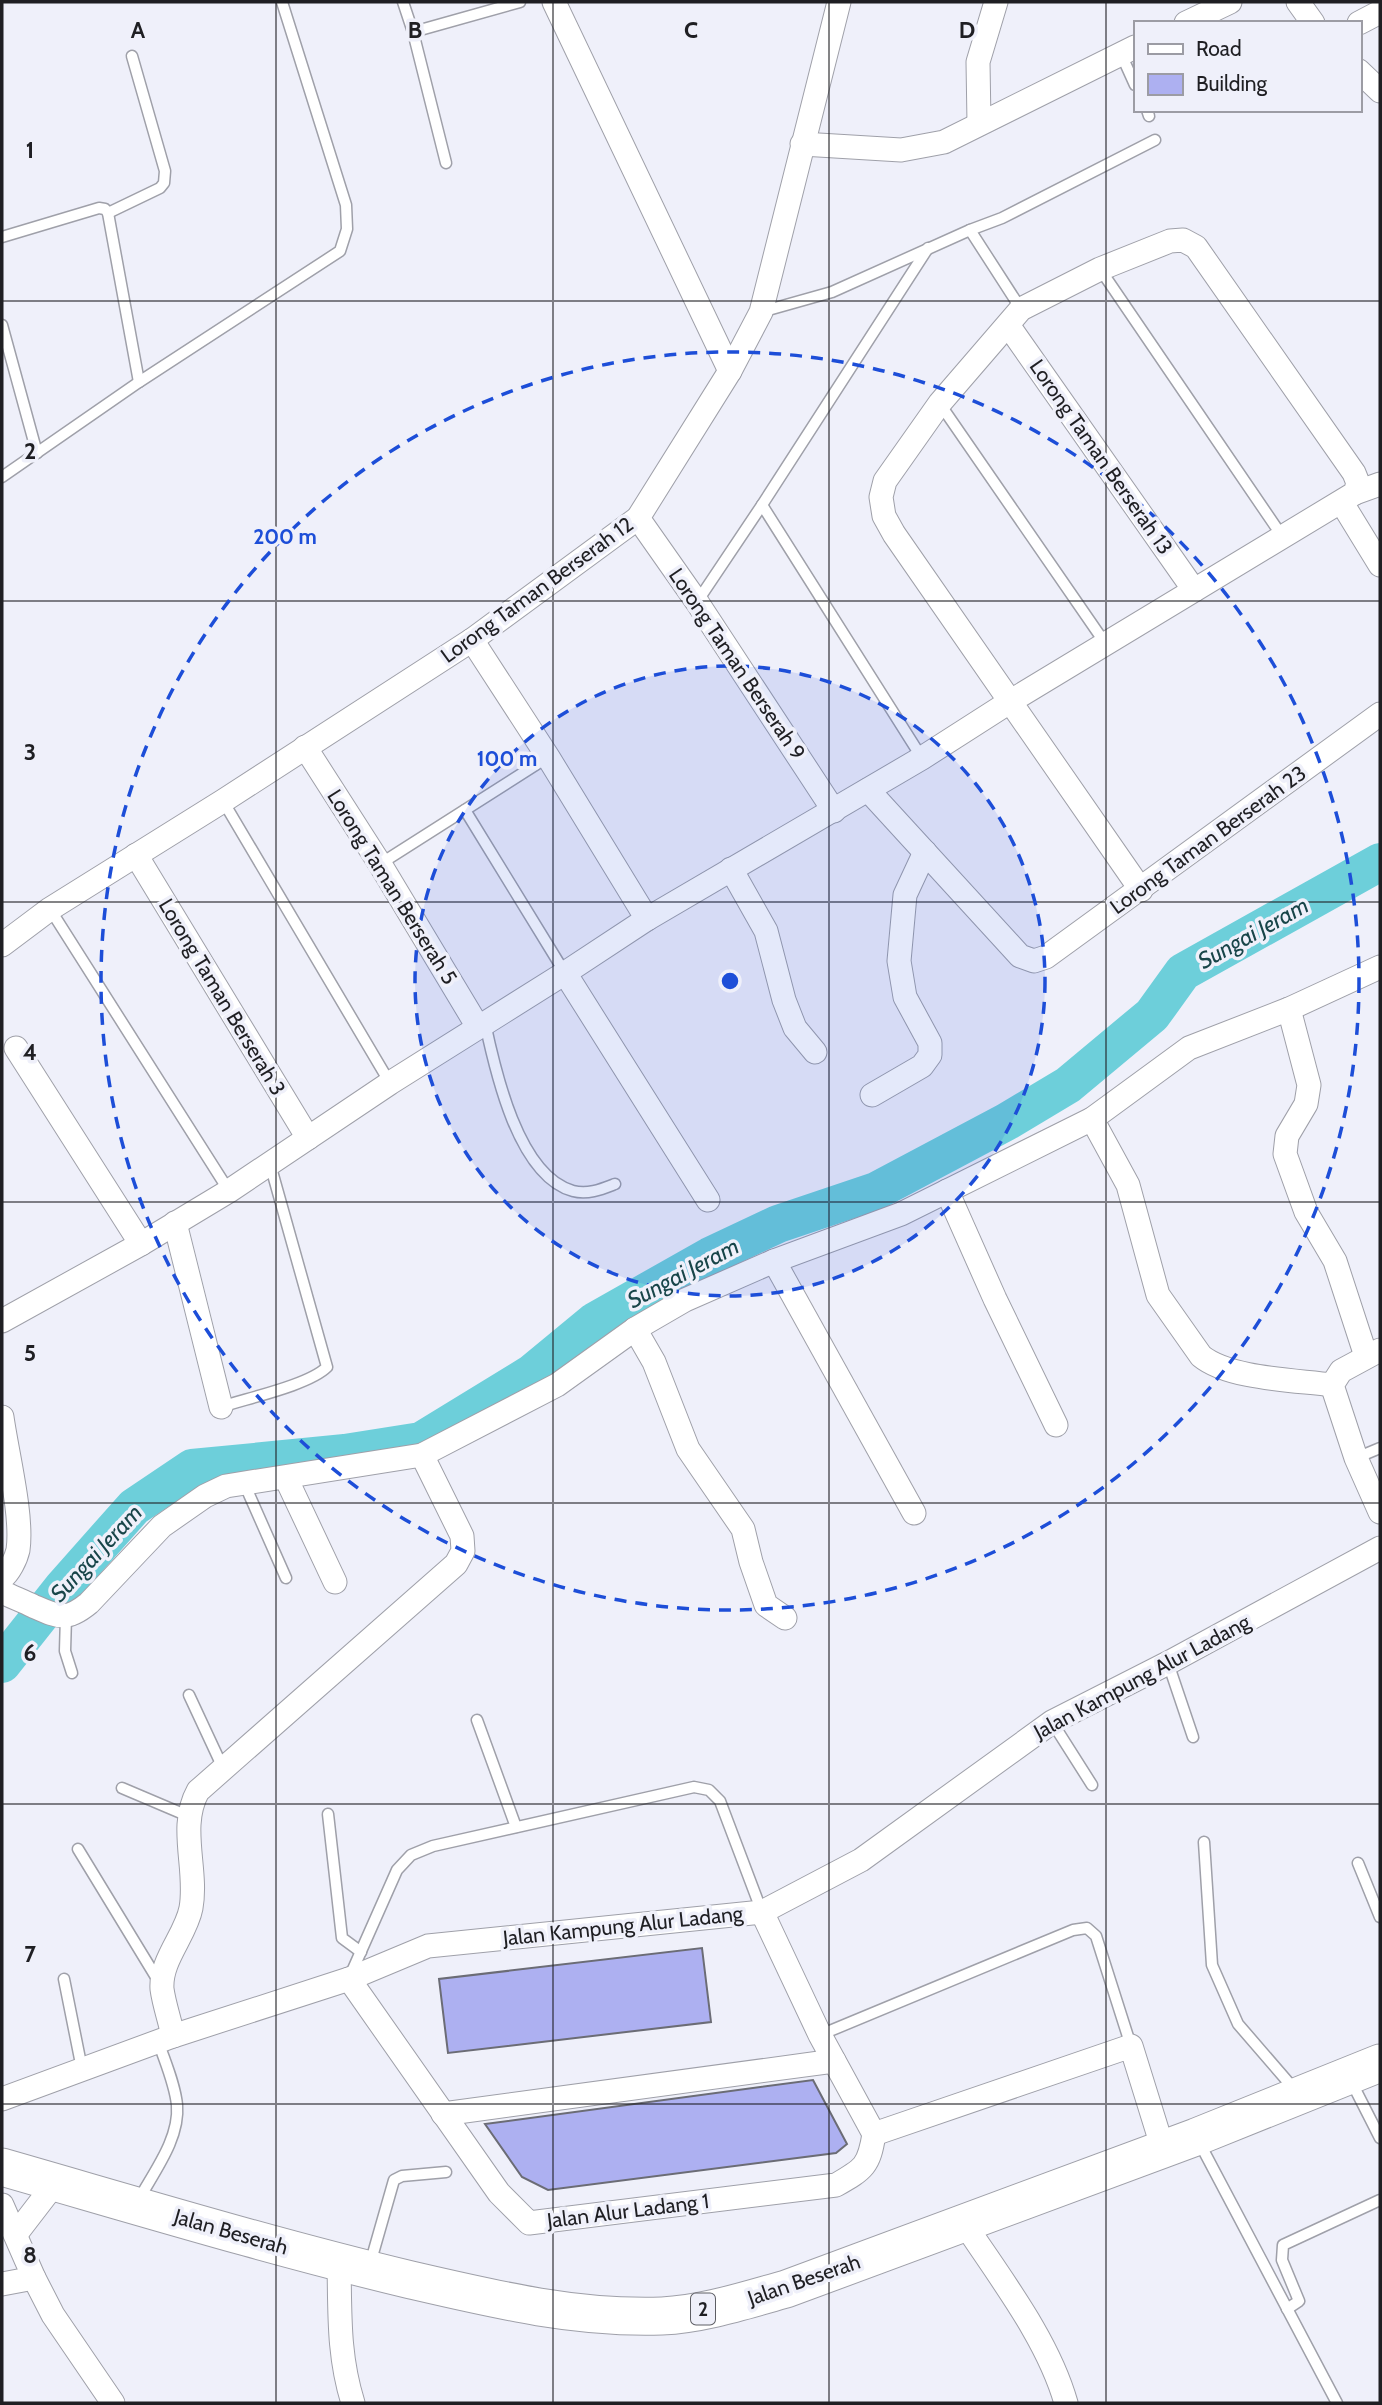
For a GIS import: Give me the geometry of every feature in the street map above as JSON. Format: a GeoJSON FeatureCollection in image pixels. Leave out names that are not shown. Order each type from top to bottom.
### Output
{"type":"FeatureCollection","features":[{"type":"Feature","properties":{"kind":"highway","name":"Jalan Beserah"},"geometry":{"type":"LineString","coordinates":[[30,2175],[354,2266],[504,2301],[605,2316],[665,2316],[729,2305],[786,2289],[1179,2143],[1364,2069]]}},
{"type":"Feature","properties":{"kind":"highway"},"geometry":{"type":"LineString","coordinates":[[2,2140],[30,2175]]}},
{"type":"Feature","properties":{"kind":"street"},"geometry":{"type":"LineString","coordinates":[[554,2],[730,371]]}},
{"type":"Feature","properties":{"kind":"street","name":"Lorong Taman Berserah 12"},"geometry":{"type":"LineString","coordinates":[[2,945],[50,909],[472,640],[638,518],[730,371],[761,312],[839,2]]}},
{"type":"Feature","properties":{"kind":"street"},"geometry":{"type":"LineString","coordinates":[[978,123],[978,62],[996,2]]}},
{"type":"Feature","properties":{"kind":"street"},"geometry":{"type":"LineString","coordinates":[[1190,21],[1230,2]]}},
{"type":"Feature","properties":{"kind":"street"},"geometry":{"type":"LineString","coordinates":[[1298,2],[1312,21]]}},
{"type":"Feature","properties":{"kind":"street"},"geometry":{"type":"LineString","coordinates":[[1361,22],[1380,12]]}},
{"type":"Feature","properties":{"kind":"street"},"geometry":{"type":"LineString","coordinates":[[802,144],[901,150],[944,142],[1128,50]]}},
{"type":"Feature","properties":{"kind":"street"},"geometry":{"type":"LineString","coordinates":[[1361,73],[1380,91]]}},
{"type":"Feature","properties":{"kind":"street"},"geometry":{"type":"LineString","coordinates":[[1141,890],[894,534],[884,516],[881,498],[885,481],[940,403],[1014,317],[1100,269],[1170,241],[1184,240],[1196,247],[1354,473],[1358,483],[1348,498]]}},
{"type":"Feature","properties":{"kind":"street","name":"Lorong Taman Berserah 13"},"geometry":{"type":"LineString","coordinates":[[1014,317],[1194,590]]}},
{"type":"Feature","properties":{"kind":"street"},"geometry":{"type":"LineString","coordinates":[[2,1321],[141,1244],[229,1191],[390,1083],[565,974],[647,919],[834,811],[1282,537],[1348,498],[1380,484]]}},
{"type":"Feature","properties":{"kind":"street"},"geometry":{"type":"LineString","coordinates":[[1348,498],[1380,565]]}},
{"type":"Feature","properties":{"kind":"street","name":"Lorong Taman Berserah 9"},"geometry":{"type":"LineString","coordinates":[[638,518],[697,602],[834,811]]}},
{"type":"Feature","properties":{"kind":"street"},"geometry":{"type":"LineString","coordinates":[[472,640],[548,757],[647,919]]}},
{"type":"Feature","properties":{"kind":"street","name":"Lorong Taman Berserah 23"},"geometry":{"type":"LineString","coordinates":[[925,852],[1020,956],[1034,961],[1046,957],[1141,890],[1380,714]]}},
{"type":"Feature","properties":{"kind":"street","name":"Lorong Taman Berserah 5"},"geometry":{"type":"LineString","coordinates":[[305,747],[482,1025]]}},
{"type":"Feature","properties":{"kind":"street"},"geometry":{"type":"LineString","coordinates":[[868,790],[925,852],[905,895],[899,961],[905,997],[930,1043],[930,1055],[922,1066],[872,1095]]}},
{"type":"Feature","properties":{"kind":"street","name":"Lorong Taman Berserah 3"},"geometry":{"type":"LineString","coordinates":[[136,855],[308,1138]]}},
{"type":"Feature","properties":{"kind":"street"},"geometry":{"type":"LineString","coordinates":[[731,869],[766,931],[783,1000],[795,1028],[815,1052]]}},
{"type":"Feature","properties":{"kind":"street"},"geometry":{"type":"LineString","coordinates":[[2,1592],[60,1616],[78,1612],[162,1526],[205,1496],[226,1486],[422,1455],[557,1385],[635,1329],[685,1300],[774,1261],[901,1214],[1092,1119],[1189,1048],[1289,1009],[1380,967]]}},
{"type":"Feature","properties":{"kind":"street"},"geometry":{"type":"LineString","coordinates":[[565,974],[708,1199]]}},
{"type":"Feature","properties":{"kind":"street"},"geometry":{"type":"LineString","coordinates":[[1289,1009],[1309,1085],[1306,1104],[1287,1136],[1285,1154],[1306,1212],[1335,1261],[1373,1353],[1341,1370],[1332,1385],[1356,1458],[1380,1511]]}},
{"type":"Feature","properties":{"kind":"street"},"geometry":{"type":"LineString","coordinates":[[16,1048],[141,1244]]}},
{"type":"Feature","properties":{"kind":"street"},"geometry":{"type":"LineString","coordinates":[[1092,1119],[1128,1185],[1158,1295],[1201,1356],[1210,1363],[1231,1371],[1332,1385]]}},
{"type":"Feature","properties":{"kind":"street"},"geometry":{"type":"LineString","coordinates":[[947,1191],[1056,1425]]}},
{"type":"Feature","properties":{"kind":"street"},"geometry":{"type":"LineString","coordinates":[[175,1223],[222,1407]]}},
{"type":"Feature","properties":{"kind":"street"},"geometry":{"type":"LineString","coordinates":[[774,1261],[914,1513]]}},
{"type":"Feature","properties":{"kind":"street"},"geometry":{"type":"LineString","coordinates":[[635,1329],[654,1362],[688,1449],[743,1529],[765,1605],[785,1618]]}},
{"type":"Feature","properties":{"kind":"street"},"geometry":{"type":"LineString","coordinates":[[2,1578],[7,1575],[18,1552],[18,1523],[3,1428]]}},
{"type":"Feature","properties":{"kind":"street"},"geometry":{"type":"LineString","coordinates":[[166,2038],[162,1987],[165,1970],[191,1911],[193,1891],[188,1816],[198,1791],[456,1564],[463,1551],[461,1536],[422,1455]]}},
{"type":"Feature","properties":{"kind":"street"},"geometry":{"type":"LineString","coordinates":[[286,1478],[335,1582]]}},
{"type":"Feature","properties":{"kind":"street","name":"Jalan Kampung Alur Ladang"},"geometry":{"type":"LineString","coordinates":[[2,2099],[166,2038],[349,1979],[428,1946],[762,1912],[861,1860],[1052,1722],[1168,1663],[1380,1548]]}},
{"type":"Feature","properties":{"kind":"street"},"geometry":{"type":"LineString","coordinates":[[762,1912],[820,2035],[874,2134],[1131,2046],[1179,2143]]}},
{"type":"Feature","properties":{"kind":"street","name":"Jalan Alur Ladang 1"},"geometry":{"type":"LineString","coordinates":[[349,1979],[499,2193],[529,2223],[836,2185],[859,2172],[870,2157],[874,2134]]}},
{"type":"Feature","properties":{"kind":"street"},"geometry":{"type":"LineString","coordinates":[[443,2114],[834,2061]]}},
{"type":"Feature","properties":{"kind":"street"},"geometry":{"type":"LineString","coordinates":[[16,2234],[30,2175]]}},
{"type":"Feature","properties":{"kind":"street"},"geometry":{"type":"LineString","coordinates":[[2,2205],[53,2315],[113,2403]]}},
{"type":"Feature","properties":{"kind":"street"},"geometry":{"type":"LineString","coordinates":[[964,2222],[1038,2339],[1066,2403]]}},
{"type":"Feature","properties":{"kind":"street"},"geometry":{"type":"LineString","coordinates":[[353,2403],[344,2374],[340,2340],[354,2266]]}},
{"type":"Feature","properties":{"kind":"street"},"geometry":{"type":"LineString","coordinates":[[2,2284],[34,2278]]}},
{"type":"Feature","properties":{"kind":"lane"},"geometry":{"type":"LineString","coordinates":[[2,477],[139,382],[340,251],[348,229],[345,205],[282,2]]}},
{"type":"Feature","properties":{"kind":"lane"},"geometry":{"type":"LineString","coordinates":[[403,2],[446,163]]}},
{"type":"Feature","properties":{"kind":"lane"},"geometry":{"type":"LineString","coordinates":[[413,32],[520,2]]}},
{"type":"Feature","properties":{"kind":"lane"},"geometry":{"type":"LineString","coordinates":[[1128,50],[1134,80]]}},
{"type":"Feature","properties":{"kind":"lane"},"geometry":{"type":"LineString","coordinates":[[108,213],[160,188],[164,183],[165,171],[132,56]]}},
{"type":"Feature","properties":{"kind":"lane"},"geometry":{"type":"LineString","coordinates":[[761,312],[832,292],[1002,218],[1155,140]]}},
{"type":"Feature","properties":{"kind":"lane"},"geometry":{"type":"LineString","coordinates":[[2,237],[99,208],[105,209],[108,213],[139,382]]}},
{"type":"Feature","properties":{"kind":"lane"},"geometry":{"type":"LineString","coordinates":[[970,230],[1014,317]]}},
{"type":"Feature","properties":{"kind":"lane"},"geometry":{"type":"LineString","coordinates":[[697,602],[928,248]]}},
{"type":"Feature","properties":{"kind":"lane"},"geometry":{"type":"LineString","coordinates":[[1100,269],[1282,537]]}},
{"type":"Feature","properties":{"kind":"lane"},"geometry":{"type":"LineString","coordinates":[[2,329],[37,453]]}},
{"type":"Feature","properties":{"kind":"lane"},"geometry":{"type":"LineString","coordinates":[[940,403],[1105,643]]}},
{"type":"Feature","properties":{"kind":"lane"},"geometry":{"type":"LineString","coordinates":[[762,505],[922,758]]}},
{"type":"Feature","properties":{"kind":"lane"},"geometry":{"type":"LineString","coordinates":[[380,864],[548,757]]}},
{"type":"Feature","properties":{"kind":"lane"},"geometry":{"type":"LineString","coordinates":[[223,801],[390,1083]]}},
{"type":"Feature","properties":{"kind":"lane"},"geometry":{"type":"LineString","coordinates":[[465,810],[565,974]]}},
{"type":"Feature","properties":{"kind":"lane"},"geometry":{"type":"LineString","coordinates":[[50,909],[229,1191]]}},
{"type":"Feature","properties":{"kind":"lane"},"geometry":{"type":"LineString","coordinates":[[482,1025],[496,1076],[512,1119],[546,1174],[571,1191],[597,1191],[615,1184]]}},
{"type":"Feature","properties":{"kind":"lane"},"geometry":{"type":"LineString","coordinates":[[222,1407],[306,1380],[320,1374],[327,1367],[270,1164]]}},
{"type":"Feature","properties":{"kind":"lane"},"geometry":{"type":"LineString","coordinates":[[1356,1458],[1380,1448]]}},
{"type":"Feature","properties":{"kind":"lane"},"geometry":{"type":"LineString","coordinates":[[244,1483],[286,1578]]}},
{"type":"Feature","properties":{"kind":"lane"},"geometry":{"type":"LineString","coordinates":[[60,1616],[65,1650],[72,1673]]}},
{"type":"Feature","properties":{"kind":"lane"},"geometry":{"type":"LineString","coordinates":[[1168,1663],[1193,1737]]}},
{"type":"Feature","properties":{"kind":"lane"},"geometry":{"type":"LineString","coordinates":[[189,1695],[223,1768]]}},
{"type":"Feature","properties":{"kind":"lane"},"geometry":{"type":"LineString","coordinates":[[477,1720],[516,1827]]}},
{"type":"Feature","properties":{"kind":"lane"},"geometry":{"type":"LineString","coordinates":[[1052,1722],[1092,1785]]}},
{"type":"Feature","properties":{"kind":"lane"},"geometry":{"type":"LineString","coordinates":[[349,1979],[397,1870],[411,1854],[433,1846],[694,1787],[709,1790],[720,1801],[762,1912]]}},
{"type":"Feature","properties":{"kind":"lane"},"geometry":{"type":"LineString","coordinates":[[122,1788],[188,1816]]}},
{"type":"Feature","properties":{"kind":"lane"},"geometry":{"type":"LineString","coordinates":[[328,1814],[342,1938],[361,1952]]}},
{"type":"Feature","properties":{"kind":"lane"},"geometry":{"type":"LineString","coordinates":[[1204,1842],[1212,1965],[1238,2024],[1299,2094]]}},
{"type":"Feature","properties":{"kind":"lane"},"geometry":{"type":"LineString","coordinates":[[78,1849],[162,1987]]}},
{"type":"Feature","properties":{"kind":"lane"},"geometry":{"type":"LineString","coordinates":[[1358,1863],[1380,1917]]}},
{"type":"Feature","properties":{"kind":"lane"},"geometry":{"type":"LineString","coordinates":[[820,2035],[1073,1930],[1087,1928],[1096,1936],[1131,2046]]}},
{"type":"Feature","properties":{"kind":"lane"},"geometry":{"type":"LineString","coordinates":[[64,1979],[82,2069]]}},
{"type":"Feature","properties":{"kind":"lane"},"geometry":{"type":"LineString","coordinates":[[136,2205],[176,2128],[177,2108],[166,2038]]}},
{"type":"Feature","properties":{"kind":"lane"},"geometry":{"type":"LineString","coordinates":[[1364,2069],[1380,2138]]}},
{"type":"Feature","properties":{"kind":"lane"},"geometry":{"type":"LineString","coordinates":[[1179,2143],[1287,2309],[1337,2403]]}},
{"type":"Feature","properties":{"kind":"lane"},"geometry":{"type":"LineString","coordinates":[[354,2266],[394,2180],[402,2176],[446,2172]]}},
{"type":"Feature","properties":{"kind":"lane"},"geometry":{"type":"LineString","coordinates":[[1287,2309],[1299,2301],[1282,2260],[1283,2245],[1380,2200]]}},
{"type":"Feature","properties":{"kind":"building"},"geometry":{"type":"Polygon","coordinates":[[[702,1948],[711,2022],[448,2053],[439,1979],[702,1948]]]}},
{"type":"Feature","properties":{"kind":"building"},"geometry":{"type":"Polygon","coordinates":[[[813,2080],[847,2144],[836,2153],[548,2190],[522,2177],[485,2124],[813,2080]]]}},
{"type":"Feature","properties":{"kind":"waterway","name":"Sungai Jeram"},"geometry":{"type":"LineString","coordinates":[[2,1664],[63,1587],[134,1507],[192,1468],[345,1453],[421,1441],[532,1373],[595,1321],[710,1256],[778,1224],[876,1191],[1006,1122],[1068,1085],[1152,1015],[1183,972],[1380,862]]}}]}
